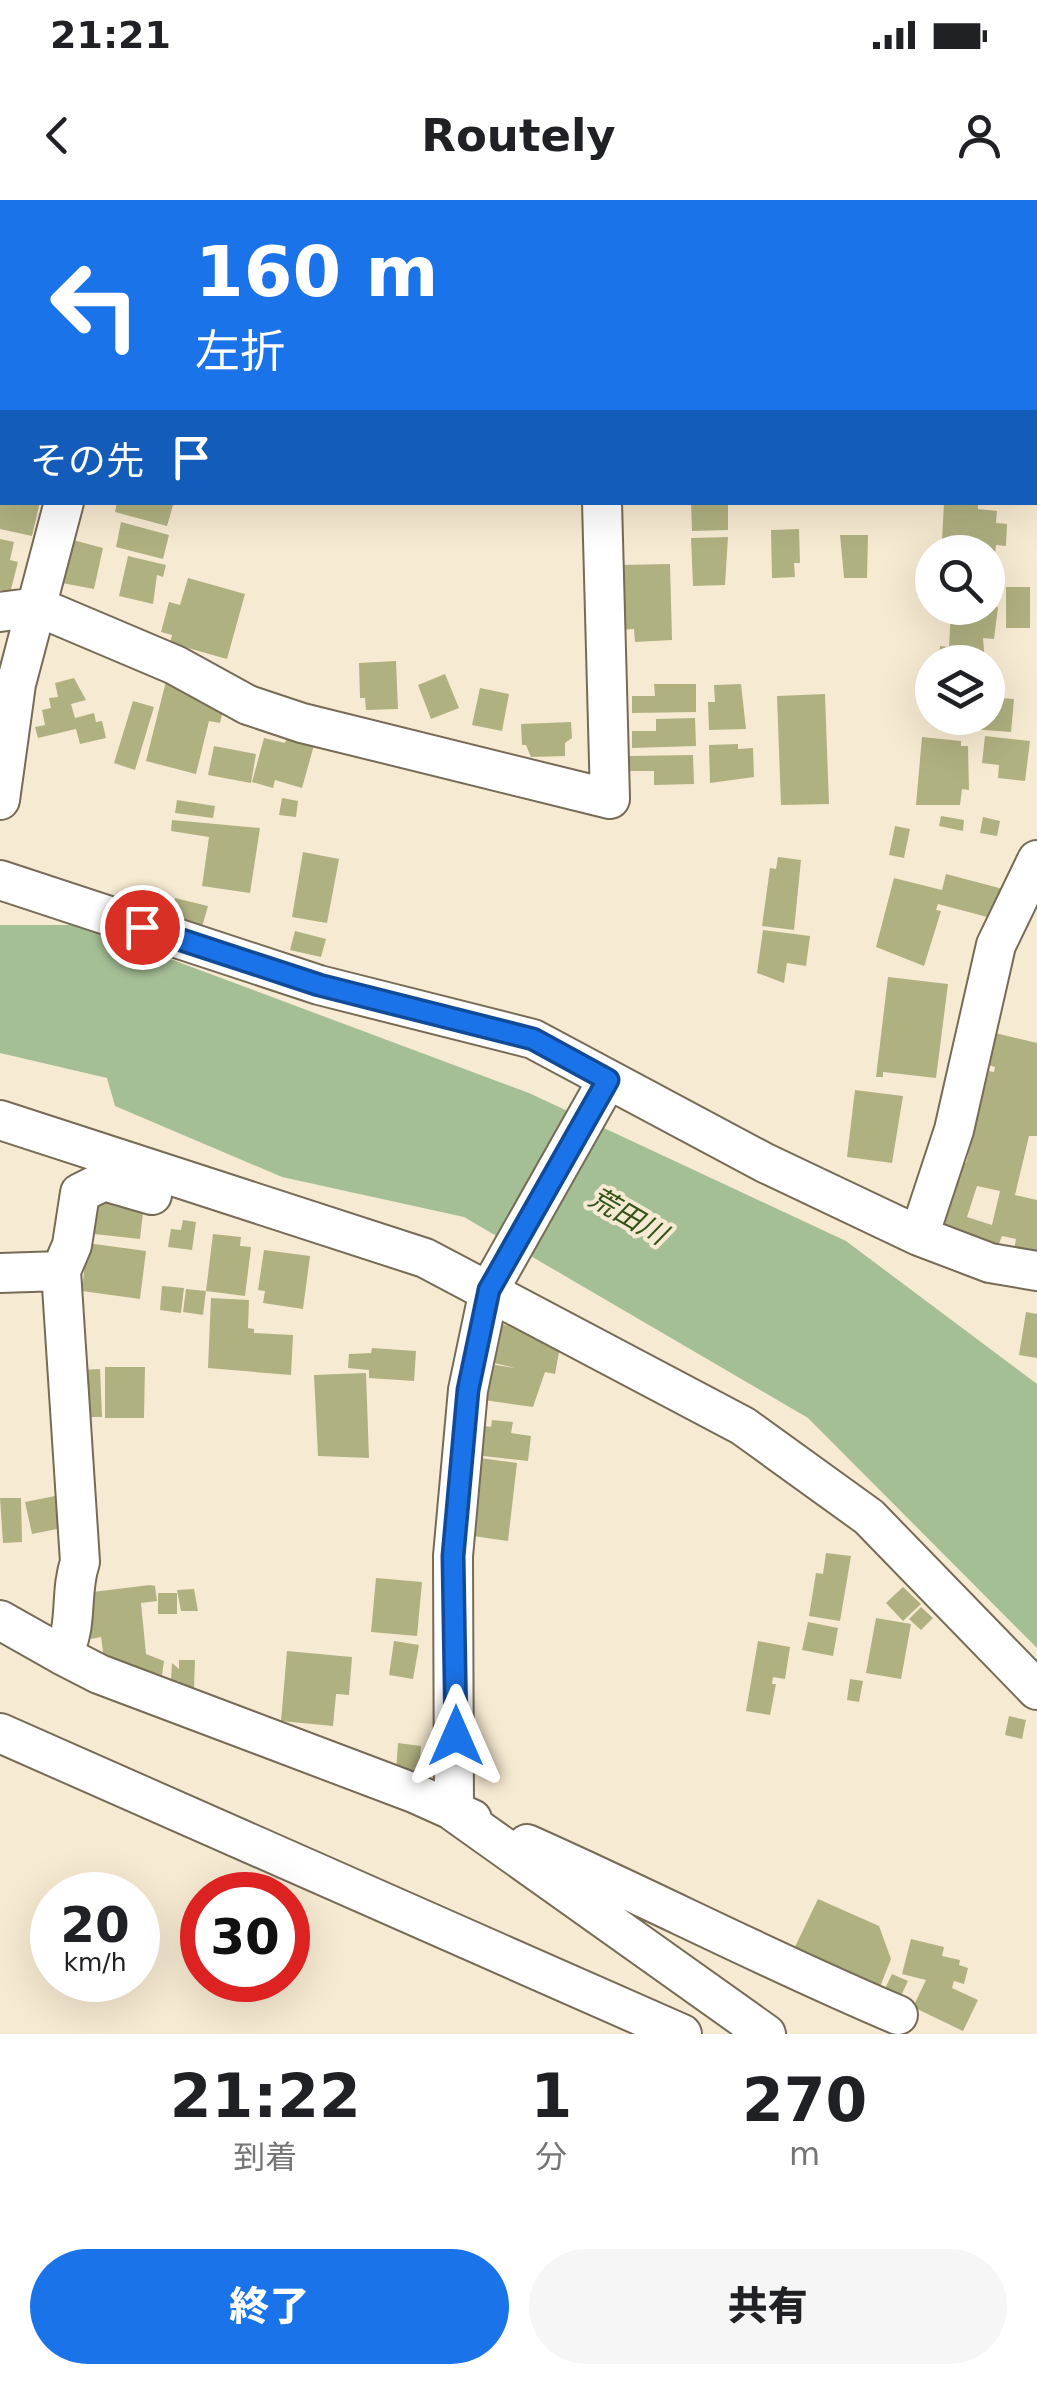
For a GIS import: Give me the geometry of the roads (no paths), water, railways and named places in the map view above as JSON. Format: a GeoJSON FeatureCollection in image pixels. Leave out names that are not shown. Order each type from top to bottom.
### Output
{"type":"FeatureCollection","features":[{"type":"Feature","properties":{"kind":"street"},"geometry":{"type":"LineString","coordinates":[[0,800],[16,684],[63,505]]}},
{"type":"Feature","properties":{"kind":"street"},"geometry":{"type":"LineString","coordinates":[[0,612],[38,607],[175,664],[248,705],[610,799],[602,505]]}},
{"type":"Feature","properties":{"kind":"street"},"geometry":{"type":"LineString","coordinates":[[919,1236],[954,1130],[996,945],[1037,860]]}},
{"type":"Feature","properties":{"kind":"street"},"geometry":{"type":"LineString","coordinates":[[0,880],[319,985],[533,1039],[604,1087],[919,1236],[990,1263],[1037,1271]]}},
{"type":"Feature","properties":{"kind":"street"},"geometry":{"type":"LineString","coordinates":[[454,1812],[453,1556],[468,1390],[494,1282],[604,1087]]}},
{"type":"Feature","properties":{"kind":"street"},"geometry":{"type":"LineString","coordinates":[[0,1120],[494,1282],[743,1426],[869,1517],[1037,1690]]}},
{"type":"Feature","properties":{"kind":"street"},"geometry":{"type":"LineString","coordinates":[[62,1654],[74,1635],[72,1586],[80,1562],[62,1271],[72,1244],[80,1194],[104,1180],[286,1234],[332,1239],[352,1233]]}},
{"type":"Feature","properties":{"kind":"street"},"geometry":{"type":"LineString","coordinates":[[0,1273],[62,1271]]}},
{"type":"Feature","properties":{"kind":"street"},"geometry":{"type":"LineString","coordinates":[[0,1620],[100,1674],[454,1812],[633,1891],[789,1970],[898,2015]]}},
{"type":"Feature","properties":{"kind":"street"},"geometry":{"type":"LineString","coordinates":[[0,1733],[682,2034]]}},
{"type":"Feature","properties":{"kind":"street"},"geometry":{"type":"LineString","coordinates":[[454,1812],[766,2034]]}},
{"type":"Feature","properties":{"kind":"water","name":"荒田川"},"geometry":{"type":"Polygon","coordinates":[[[0,925],[79,925],[529,1093],[846,1241],[1037,1384],[1037,1648],[808,1418],[464,1217],[282,1177],[115,1106],[107,1078],[0,1053],[0,925]]]}}]}
